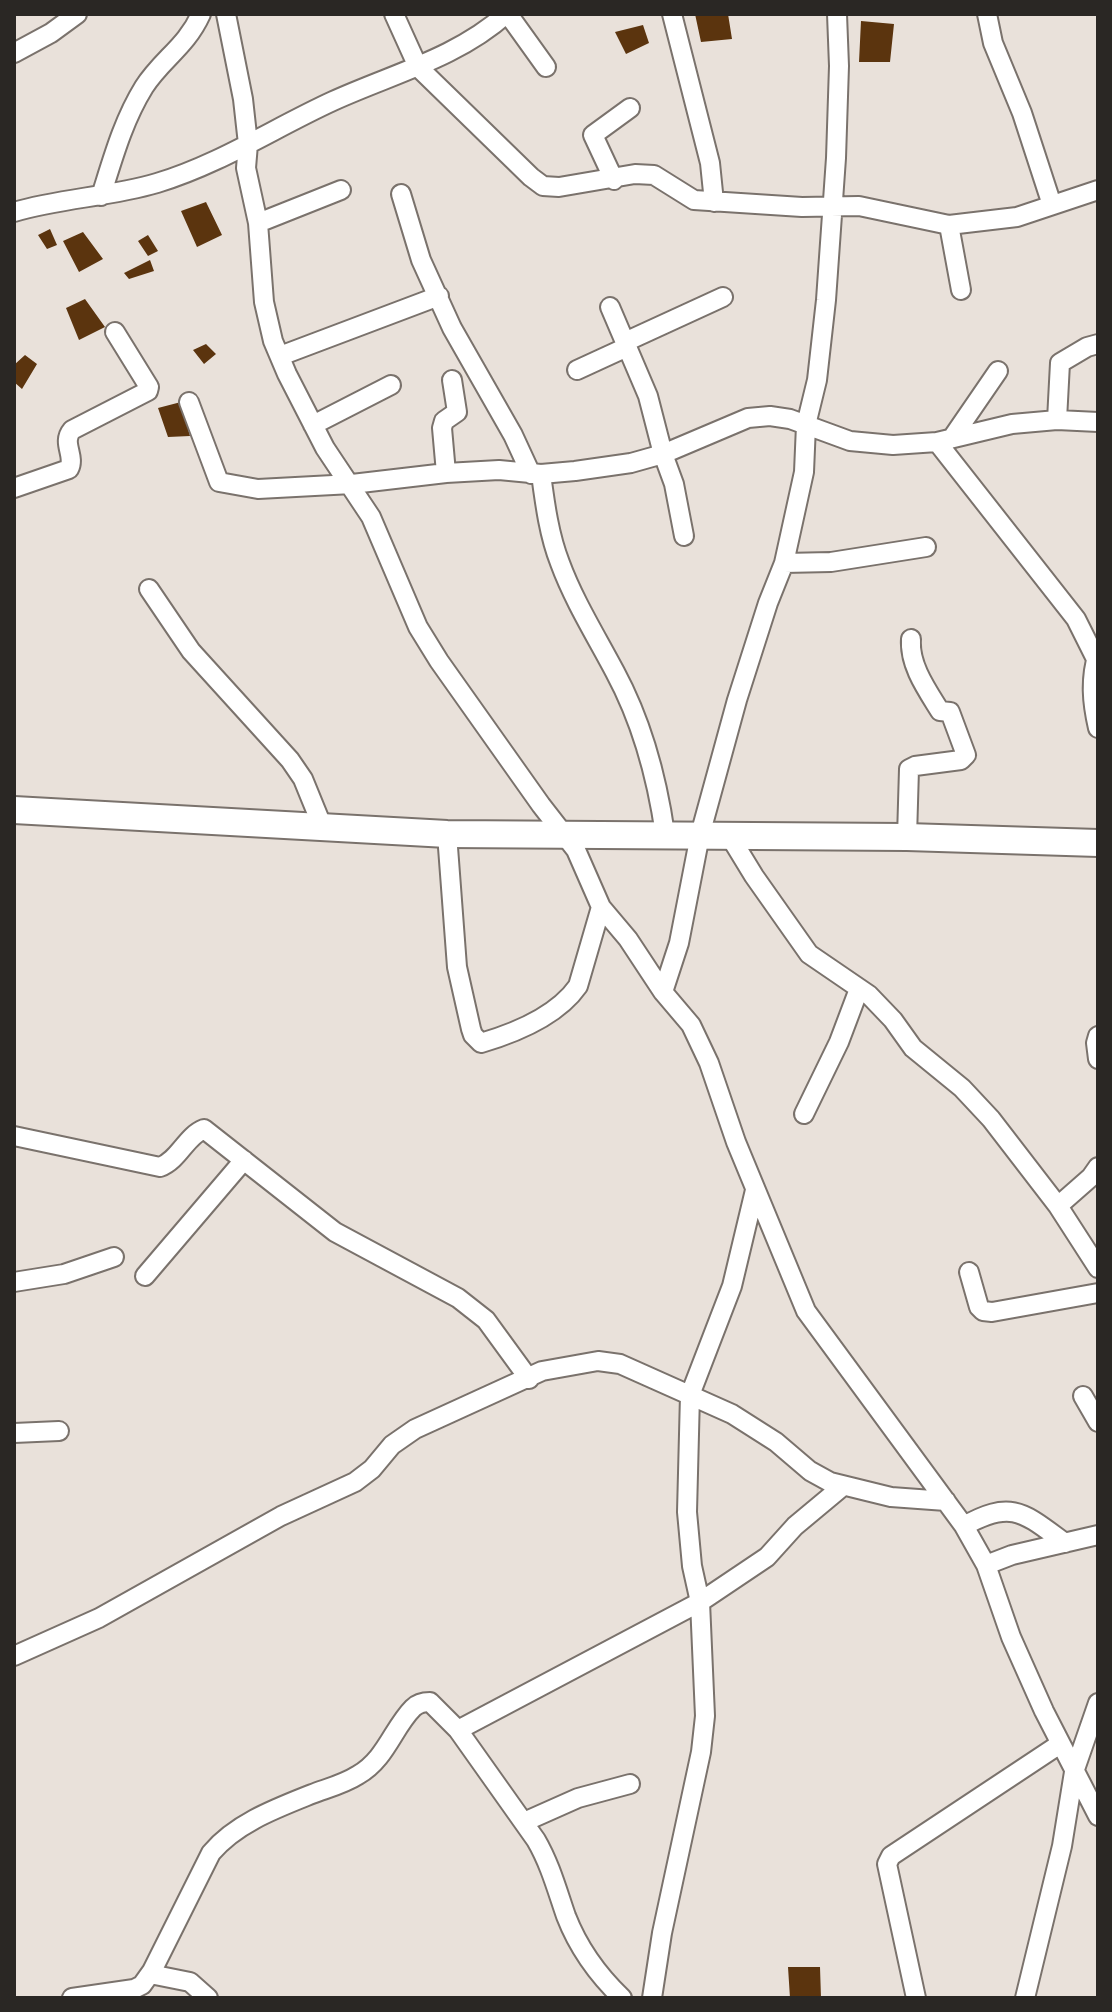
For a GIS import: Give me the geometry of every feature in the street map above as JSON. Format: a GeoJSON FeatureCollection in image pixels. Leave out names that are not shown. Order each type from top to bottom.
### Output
{"type":"FeatureCollection","features":[{"type":"Feature","properties":{"kind":"street"},"geometry":{"type":"LineString","coordinates":[[14,53],[51,33],[77,14]]}},
{"type":"Feature","properties":{"kind":"street"},"geometry":{"type":"LineString","coordinates":[[101,196],[122,128],[131,110],[146,84],[188,38],[201,14]]}},
{"type":"Feature","properties":{"kind":"street"},"geometry":{"type":"LineString","coordinates":[[226,14],[243,99],[248,144],[246,168],[258,223],[264,302],[280,356],[313,425],[371,517],[418,627],[460,692],[582,860],[601,907],[691,1025],[806,1311],[964,1526],[986,1565],[1011,1637],[1060,1744],[1098,1816]]}},
{"type":"Feature","properties":{"kind":"street"},"geometry":{"type":"LineString","coordinates":[[394,14],[418,67],[543,186],[614,180],[635,174],[654,175],[694,200],[802,207],[859,206],[949,225],[1017,217],[1098,190]]}},
{"type":"Feature","properties":{"kind":"street"},"geometry":{"type":"LineString","coordinates":[[14,212],[155,184],[205,166],[334,100],[418,67],[489,30],[507,14],[546,67]]}},
{"type":"Feature","properties":{"kind":"street"},"geometry":{"type":"LineString","coordinates":[[672,14],[710,163],[714,202]]}},
{"type":"Feature","properties":{"kind":"street"},"geometry":{"type":"LineString","coordinates":[[663,992],[679,943],[700,835],[737,700],[784,563],[804,472],[806,425],[820,353],[832,206],[838,96],[837,14]]}},
{"type":"Feature","properties":{"kind":"street"},"geometry":{"type":"LineString","coordinates":[[987,14],[993,43],[1022,113],[1052,205]]}},
{"type":"Feature","properties":{"kind":"street"},"geometry":{"type":"LineString","coordinates":[[614,180],[593,135],[630,108]]}},
{"type":"Feature","properties":{"kind":"street"},"geometry":{"type":"LineString","coordinates":[[258,223],[341,190]]}},
{"type":"Feature","properties":{"kind":"street"},"geometry":{"type":"LineString","coordinates":[[401,194],[421,260],[452,328],[536,474],[559,561],[616,673],[643,737],[659,793],[665,834]]}},
{"type":"Feature","properties":{"kind":"street"},"geometry":{"type":"LineString","coordinates":[[949,225],[961,290]]}},
{"type":"Feature","properties":{"kind":"street"},"geometry":{"type":"LineString","coordinates":[[280,356],[439,296]]}},
{"type":"Feature","properties":{"kind":"street"},"geometry":{"type":"LineString","coordinates":[[577,370],[723,297]]}},
{"type":"Feature","properties":{"kind":"street"},"geometry":{"type":"LineString","coordinates":[[610,307],[648,396],[674,484],[684,536]]}},
{"type":"Feature","properties":{"kind":"street"},"geometry":{"type":"LineString","coordinates":[[14,488],[69,469],[72,459],[67,435],[72,430],[148,391],[149,387],[115,332]]}},
{"type":"Feature","properties":{"kind":"street"},"geometry":{"type":"LineString","coordinates":[[1057,420],[1060,363],[1098,344]]}},
{"type":"Feature","properties":{"kind":"street"},"geometry":{"type":"LineString","coordinates":[[945,440],[998,371]]}},
{"type":"Feature","properties":{"kind":"street"},"geometry":{"type":"LineString","coordinates":[[446,473],[442,428],[444,421],[457,412],[452,380]]}},
{"type":"Feature","properties":{"kind":"street"},"geometry":{"type":"LineString","coordinates":[[313,425],[391,385]]}},
{"type":"Feature","properties":{"kind":"street"},"geometry":{"type":"LineString","coordinates":[[189,402],[219,482],[258,489],[352,484],[499,470],[536,474],[631,463],[663,454],[748,418],[770,416],[790,419],[850,441],[893,445],[945,440],[1012,424],[1057,420],[1098,422]]}},
{"type":"Feature","properties":{"kind":"street"},"geometry":{"type":"LineString","coordinates":[[945,440],[1076,619],[1097,656],[1091,685],[1098,728]]}},
{"type":"Feature","properties":{"kind":"street"},"geometry":{"type":"LineString","coordinates":[[784,563],[831,562],[926,547]]}},
{"type":"Feature","properties":{"kind":"street"},"geometry":{"type":"LineString","coordinates":[[149,589],[191,651],[290,760],[314,802],[323,828]]}},
{"type":"Feature","properties":{"kind":"street"},"geometry":{"type":"LineString","coordinates":[[907,837],[909,769],[961,760],[966,755],[950,712],[940,711],[916,669],[910,655],[911,639]]}},
{"type":"Feature","properties":{"kind":"street"},"geometry":{"type":"LineString","coordinates":[[14,810],[447,834],[907,837],[1098,843]]}},
{"type":"Feature","properties":{"kind":"street"},"geometry":{"type":"LineString","coordinates":[[447,834],[457,967],[471,1029],[481,1043],[519,1029],[571,996],[578,986],[601,907]]}},
{"type":"Feature","properties":{"kind":"street"},"geometry":{"type":"LineString","coordinates":[[729,835],[809,954],[880,1006],[913,1048],[962,1088],[991,1119],[1058,1206],[1098,1268]]}},
{"type":"Feature","properties":{"kind":"street"},"geometry":{"type":"LineString","coordinates":[[804,1114],[839,1042],[859,989]]}},
{"type":"Feature","properties":{"kind":"street"},"geometry":{"type":"LineString","coordinates":[[1098,1036],[1098,1059]]}},
{"type":"Feature","properties":{"kind":"street"},"geometry":{"type":"LineString","coordinates":[[14,1136],[160,1167],[173,1159],[195,1134],[204,1129],[335,1232],[458,1298],[486,1320],[529,1379]]}},
{"type":"Feature","properties":{"kind":"street"},"geometry":{"type":"LineString","coordinates":[[145,1276],[244,1160]]}},
{"type":"Feature","properties":{"kind":"street"},"geometry":{"type":"LineString","coordinates":[[1058,1206],[1098,1167]]}},
{"type":"Feature","properties":{"kind":"street"},"geometry":{"type":"LineString","coordinates":[[652,1998],[662,1933],[701,1752],[705,1716],[700,1602],[692,1566],[687,1512],[690,1395],[732,1286],[755,1190]]}},
{"type":"Feature","properties":{"kind":"street"},"geometry":{"type":"LineString","coordinates":[[14,1282],[64,1274],[114,1257]]}},
{"type":"Feature","properties":{"kind":"street"},"geometry":{"type":"LineString","coordinates":[[969,1272],[979,1307],[983,1311],[1098,1293]]}},
{"type":"Feature","properties":{"kind":"street"},"geometry":{"type":"LineString","coordinates":[[14,1656],[99,1618],[281,1516],[355,1482],[372,1469],[392,1445],[415,1429],[542,1371],[598,1361],[620,1364],[732,1414],[830,1482],[891,1497],[946,1501]]}},
{"type":"Feature","properties":{"kind":"street"},"geometry":{"type":"LineString","coordinates":[[1083,1396],[1098,1422]]}},
{"type":"Feature","properties":{"kind":"street"},"geometry":{"type":"LineString","coordinates":[[14,1433],[59,1431]]}},
{"type":"Feature","properties":{"kind":"street"},"geometry":{"type":"LineString","coordinates":[[458,1730],[700,1602],[767,1557],[795,1526],[843,1486]]}},
{"type":"Feature","properties":{"kind":"street"},"geometry":{"type":"LineString","coordinates":[[964,1526],[994,1511],[1005,1511],[1022,1514],[1065,1543]]}},
{"type":"Feature","properties":{"kind":"street"},"geometry":{"type":"LineString","coordinates":[[986,1565],[1012,1555],[1098,1535]]}},
{"type":"Feature","properties":{"kind":"street"},"geometry":{"type":"LineString","coordinates":[[72,1998],[134,1989],[142,1985],[211,1853],[222,1840],[246,1824],[347,1782],[363,1772],[389,1745],[413,1708],[430,1702],[458,1730],[524,1822],[546,1859],[567,1919],[587,1958],[622,1998]]}},
{"type":"Feature","properties":{"kind":"street"},"geometry":{"type":"LineString","coordinates":[[1025,1998],[1062,1846],[1074,1772],[1098,1703]]}},
{"type":"Feature","properties":{"kind":"street"},"geometry":{"type":"LineString","coordinates":[[916,1998],[887,1864],[891,1856],[1060,1744]]}},
{"type":"Feature","properties":{"kind":"street"},"geometry":{"type":"LineString","coordinates":[[524,1822],[578,1798],[630,1784]]}},
{"type":"Feature","properties":{"kind":"street"},"geometry":{"type":"LineString","coordinates":[[150,1974],[190,1982],[208,1998]]}},
{"type":"Feature","properties":{"kind":"building"},"geometry":{"type":"Polygon","coordinates":[[[695,14],[728,14],[732,39],[701,42],[695,14]]]}},
{"type":"Feature","properties":{"kind":"building"},"geometry":{"type":"Polygon","coordinates":[[[861,21],[894,24],[890,62],[859,62],[861,21]]]}},
{"type":"Feature","properties":{"kind":"building"},"geometry":{"type":"Polygon","coordinates":[[[643,25],[649,43],[626,54],[615,32],[643,25]]]}},
{"type":"Feature","properties":{"kind":"building"},"geometry":{"type":"Polygon","coordinates":[[[206,202],[222,235],[197,247],[181,211],[206,202]]]}},
{"type":"Feature","properties":{"kind":"building"},"geometry":{"type":"Polygon","coordinates":[[[50,229],[57,245],[47,249],[38,235],[50,229]]]}},
{"type":"Feature","properties":{"kind":"building"},"geometry":{"type":"Polygon","coordinates":[[[83,232],[103,259],[79,272],[63,241],[83,232]]]}},
{"type":"Feature","properties":{"kind":"building"},"geometry":{"type":"Polygon","coordinates":[[[148,235],[158,251],[148,256],[138,241],[148,235]]]}},
{"type":"Feature","properties":{"kind":"building"},"geometry":{"type":"Polygon","coordinates":[[[150,260],[154,271],[129,279],[124,273],[150,260]]]}},
{"type":"Feature","properties":{"kind":"building"},"geometry":{"type":"Polygon","coordinates":[[[85,299],[105,327],[79,340],[66,308],[85,299]]]}},
{"type":"Feature","properties":{"kind":"building"},"geometry":{"type":"Polygon","coordinates":[[[206,344],[216,354],[204,364],[193,350],[206,344]]]}},
{"type":"Feature","properties":{"kind":"building"},"geometry":{"type":"Polygon","coordinates":[[[25,355],[37,364],[22,389],[14,382],[14,365],[25,355]]]}},
{"type":"Feature","properties":{"kind":"building"},"geometry":{"type":"Polygon","coordinates":[[[181,402],[190,436],[168,437],[158,408],[181,402]]]}},
{"type":"Feature","properties":{"kind":"building"},"geometry":{"type":"Polygon","coordinates":[[[788,1967],[820,1967],[821,1998],[790,1998],[788,1967]]]}}]}
